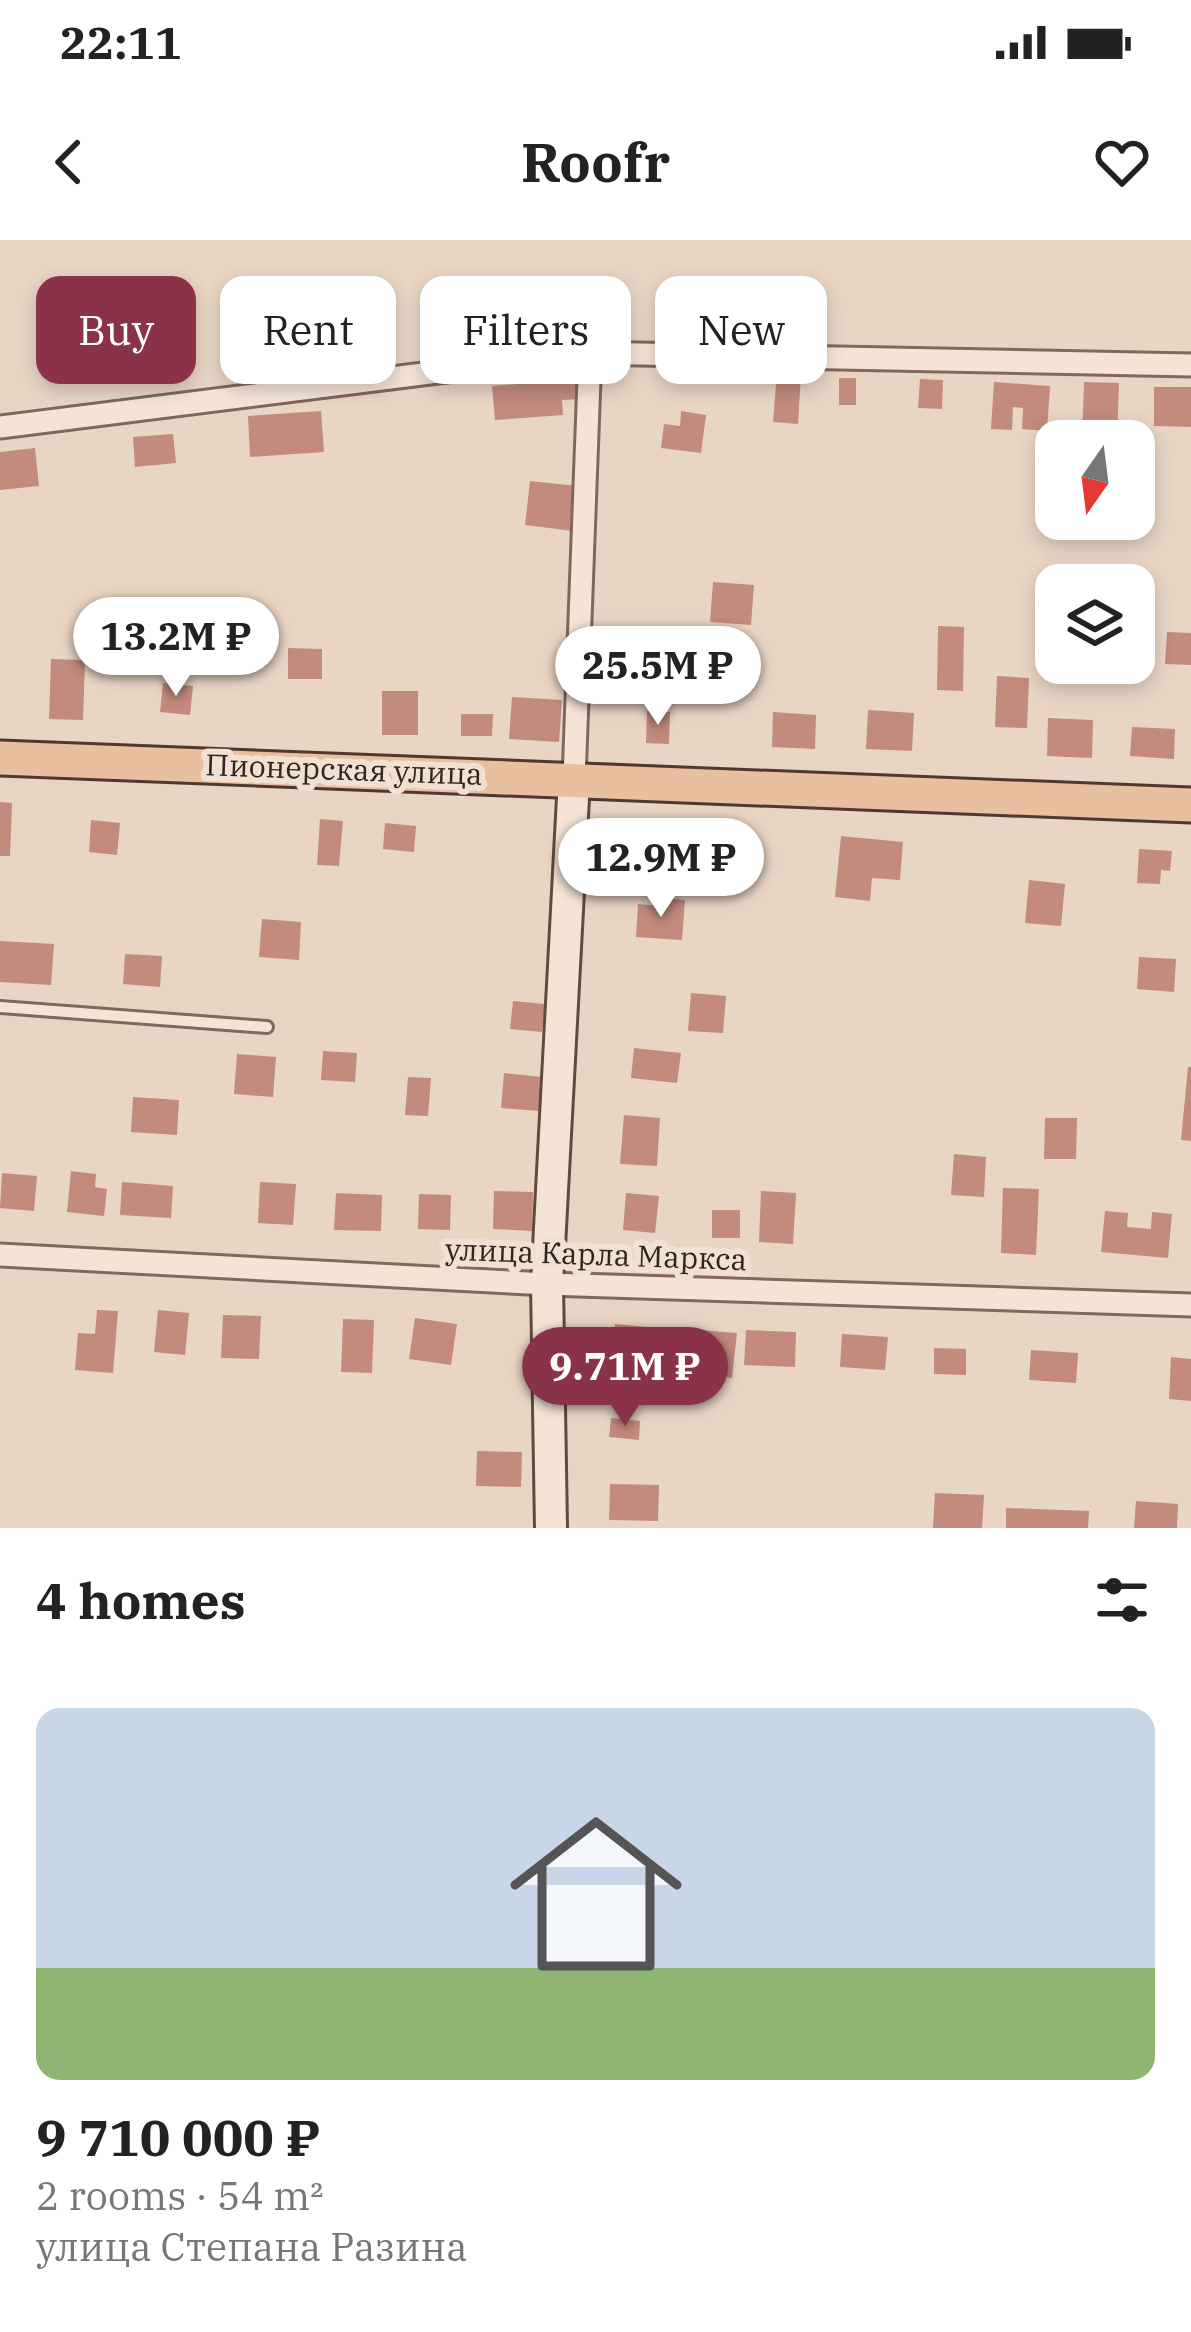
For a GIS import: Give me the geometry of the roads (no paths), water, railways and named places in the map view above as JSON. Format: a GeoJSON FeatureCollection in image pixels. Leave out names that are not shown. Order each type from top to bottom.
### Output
{"type":"FeatureCollection","features":[{"type":"Feature","properties":{"kind":"main road","name":"Пионерская улица"},"geometry":{"type":"LineString","coordinates":[[0,758],[1191,805]]}},
{"type":"Feature","properties":{"kind":"main road"},"geometry":{"type":"LineString","coordinates":[[551,1528],[547,1284],[574,779]]}},
{"type":"Feature","properties":{"kind":"street"},"geometry":{"type":"LineString","coordinates":[[631,354],[1191,364]]}},
{"type":"Feature","properties":{"kind":"street"},"geometry":{"type":"LineString","coordinates":[[0,428],[420,375]]}},
{"type":"Feature","properties":{"kind":"street"},"geometry":{"type":"LineString","coordinates":[[574,779],[589,384]]}},
{"type":"Feature","properties":{"kind":"street","name":"улица Карла Маркса"},"geometry":{"type":"LineString","coordinates":[[0,1255],[547,1284],[1191,1305]]}},
{"type":"Feature","properties":{"kind":"lane"},"geometry":{"type":"LineString","coordinates":[[0,1007],[267,1027]]}}]}
